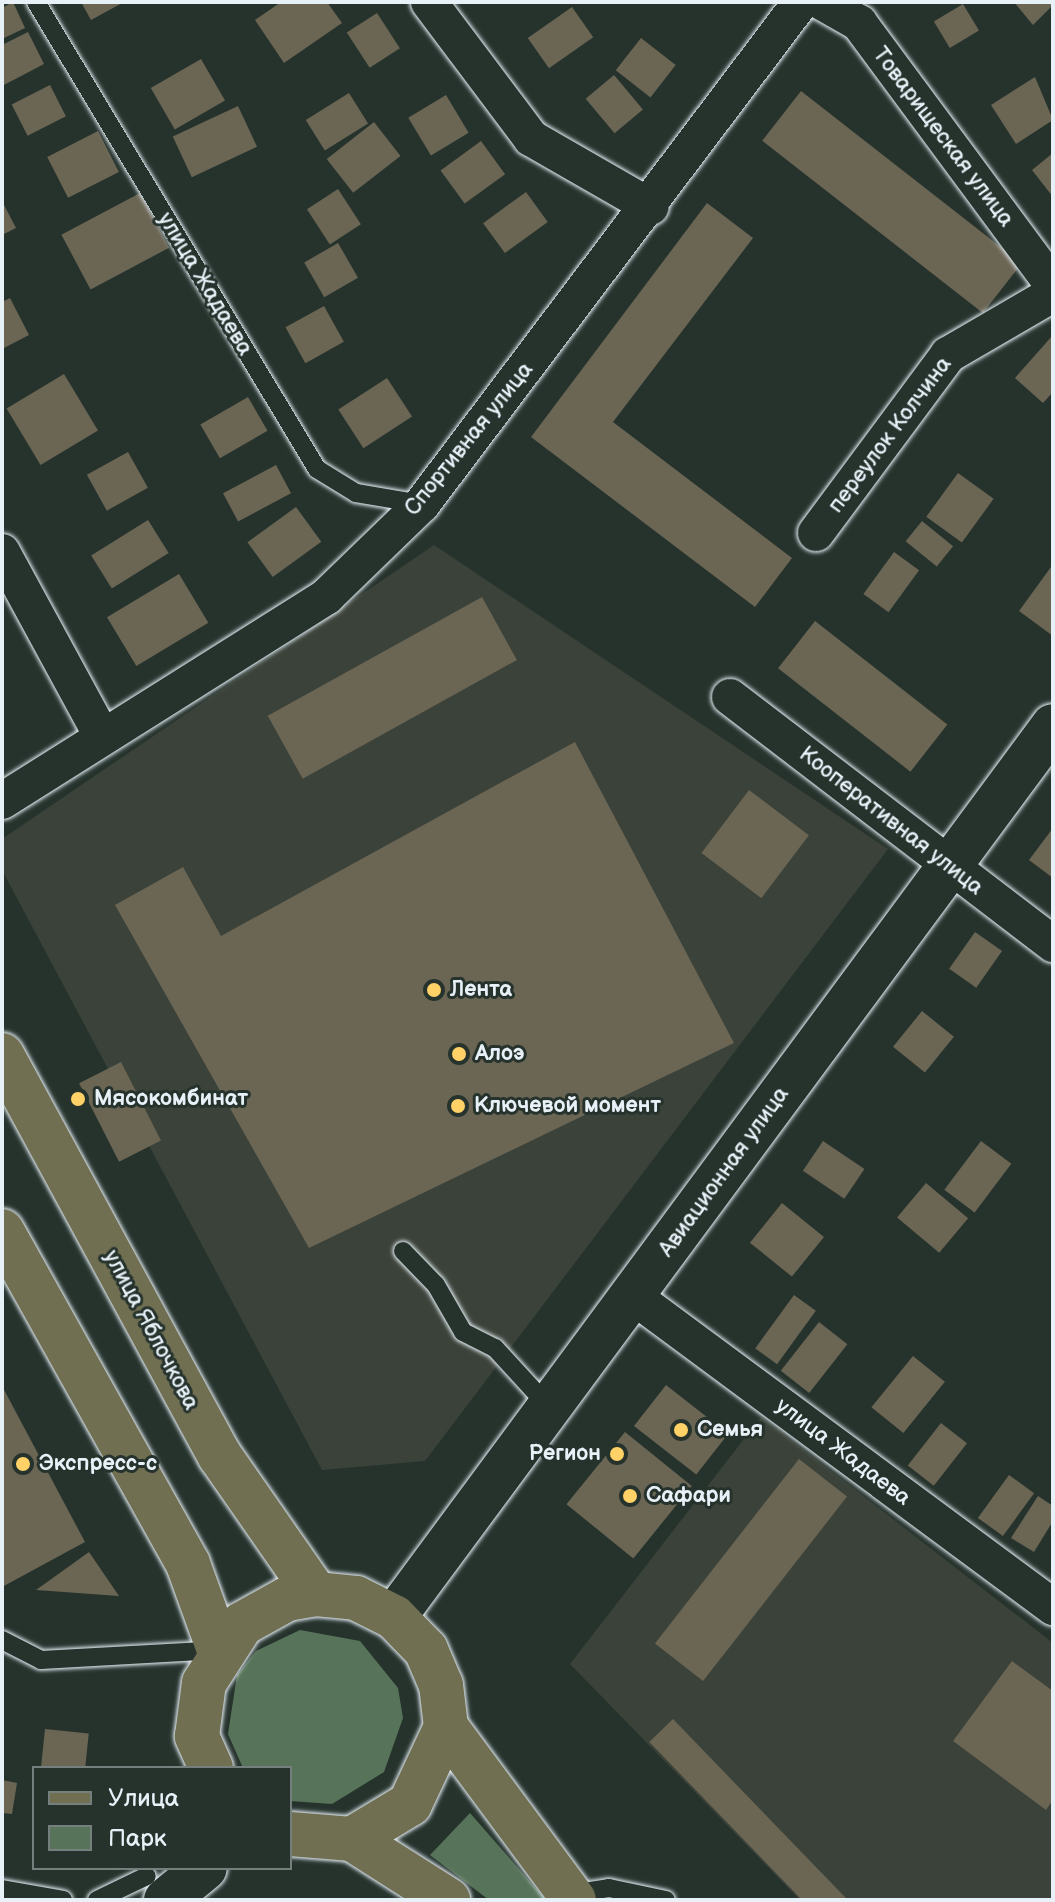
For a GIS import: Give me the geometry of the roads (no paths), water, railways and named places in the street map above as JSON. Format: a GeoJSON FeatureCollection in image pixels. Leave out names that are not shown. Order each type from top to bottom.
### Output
{"type":"FeatureCollection","features":[{"type":"Feature","properties":{"kind":"main road","name":"Авиационная улица"},"geometry":{"type":"LineString","coordinates":[[394,1617],[1053,726]]}},
{"type":"Feature","properties":{"kind":"main road","name":"улица Яблочкова"},"geometry":{"type":"LineString","coordinates":[[2,1055],[220,1456],[316,1594]]}},
{"type":"Feature","properties":{"kind":"main road"},"geometry":{"type":"LineString","coordinates":[[2,1231],[188,1564],[219,1650]]}},
{"type":"Feature","properties":{"kind":"main road"},"geometry":{"type":"LineString","coordinates":[[198,1757],[204,1683],[219,1650],[263,1609],[316,1594],[356,1598],[394,1617],[426,1650],[441,1685],[446,1727],[572,1897]]}},
{"type":"Feature","properties":{"kind":"main road"},"geometry":{"type":"LineString","coordinates":[[352,1839],[410,1804],[446,1727]]}},
{"type":"Feature","properties":{"kind":"main road"},"geometry":{"type":"LineString","coordinates":[[292,1834],[352,1839],[448,1900]]}},
{"type":"Feature","properties":{"kind":"main road"},"geometry":{"type":"LineString","coordinates":[[152,1886],[199,1870]]}},
{"type":"Feature","properties":{"kind":"street"},"geometry":{"type":"LineString","coordinates":[[429,2],[531,138],[651,207]]}},
{"type":"Feature","properties":{"kind":"street","name":"Спортивная улица"},"geometry":{"type":"LineString","coordinates":[[2,801],[101,734],[327,596],[422,504],[651,207],[801,2]]}},
{"type":"Feature","properties":{"kind":"street","name":"Товарищеская улица"},"geometry":{"type":"LineString","coordinates":[[822,2],[859,23],[1053,285]]}},
{"type":"Feature","properties":{"kind":"street","name":"переулок Колчина"},"geometry":{"type":"LineString","coordinates":[[816,533],[948,355],[1053,294]]}},
{"type":"Feature","properties":{"kind":"street"},"geometry":{"type":"LineString","coordinates":[[2,552],[101,734]]}},
{"type":"Feature","properties":{"kind":"street","name":"Кооперативная улица"},"geometry":{"type":"LineString","coordinates":[[730,697],[948,867],[1053,944]]}},
{"type":"Feature","properties":{"kind":"street","name":"улица Жадаева"},"geometry":{"type":"LineString","coordinates":[[633,1296],[1053,1607]]}},
{"type":"Feature","properties":{"kind":"lane","name":"улица Жадаева"},"geometry":{"type":"LineString","coordinates":[[36,2],[317,469],[356,493],[422,504]]}},
{"type":"Feature","properties":{"kind":"lane"},"geometry":{"type":"LineString","coordinates":[[403,1251],[436,1285],[463,1332],[495,1348],[549,1407]]}},
{"type":"Feature","properties":{"kind":"lane"},"geometry":{"type":"LineString","coordinates":[[2,1640],[41,1660],[219,1650]]}},
{"type":"Feature","properties":{"kind":"lane"},"geometry":{"type":"LineString","coordinates":[[97,1900],[152,1886]]}},
{"type":"Feature","properties":{"kind":"lane"},"geometry":{"type":"LineString","coordinates":[[572,1897],[609,1888],[666,1900]]}},
{"type":"Feature","properties":{"kind":"lane"},"geometry":{"type":"LineString","coordinates":[[2,1889],[63,1900]]}},
{"type":"Feature","properties":{"kind":"place","name":"Лента"},"geometry":{"type":"Point","coordinates":[434,990]}},
{"type":"Feature","properties":{"kind":"place","name":"Алоэ"},"geometry":{"type":"Point","coordinates":[459,1054]}},
{"type":"Feature","properties":{"kind":"place","name":"Мясокомбинат"},"geometry":{"type":"Point","coordinates":[78,1099]}},
{"type":"Feature","properties":{"kind":"place","name":"Ключевой момент"},"geometry":{"type":"Point","coordinates":[458,1106]}},
{"type":"Feature","properties":{"kind":"place","name":"Семья"},"geometry":{"type":"Point","coordinates":[681,1430]}},
{"type":"Feature","properties":{"kind":"place","name":"Регион"},"geometry":{"type":"Point","coordinates":[617,1454]}},
{"type":"Feature","properties":{"kind":"place","name":"Экспресс-с"},"geometry":{"type":"Point","coordinates":[23,1464]}},
{"type":"Feature","properties":{"kind":"place","name":"Сафари"},"geometry":{"type":"Point","coordinates":[630,1496]}}]}
